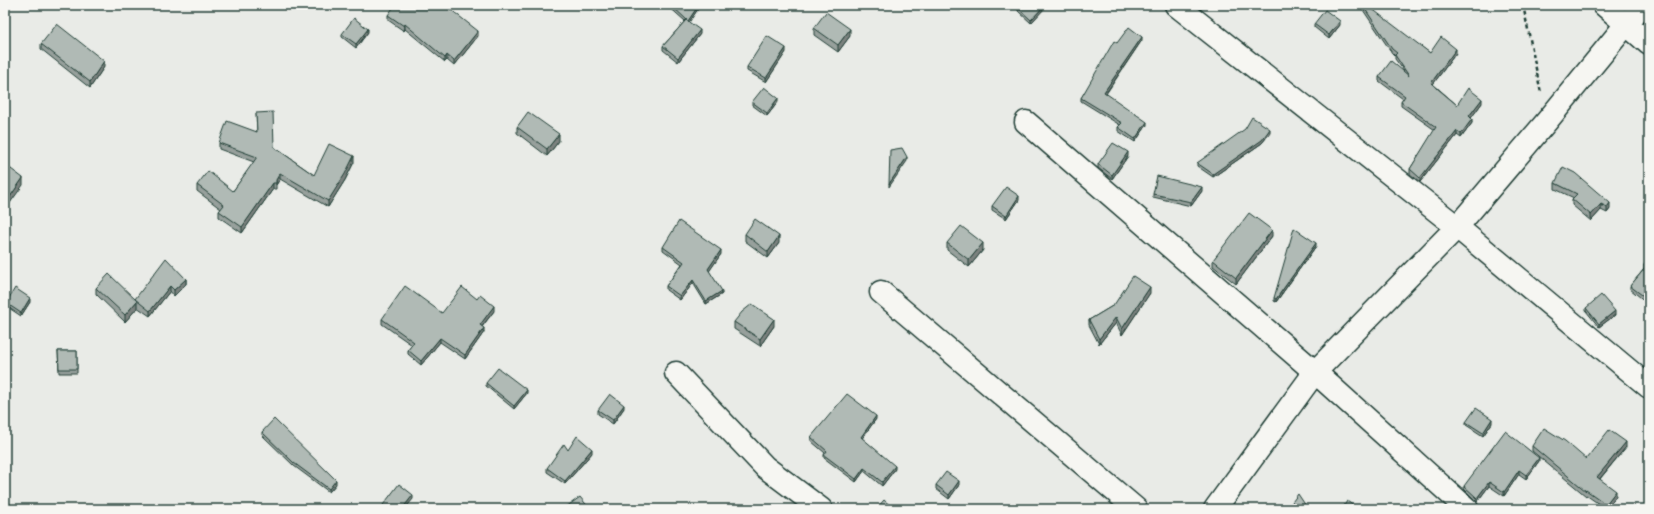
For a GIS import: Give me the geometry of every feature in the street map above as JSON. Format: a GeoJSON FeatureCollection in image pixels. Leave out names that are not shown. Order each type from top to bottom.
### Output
{"type":"FeatureCollection","features":[{"type":"Feature","properties":{"kind":"street"},"geometry":{"type":"LineString","coordinates":[[1176,5],[1457,227],[1649,387]]}},
{"type":"Feature","properties":{"kind":"street"},"geometry":{"type":"LineString","coordinates":[[1604,5],[1649,44]]}},
{"type":"Feature","properties":{"kind":"street"},"geometry":{"type":"LineString","coordinates":[[1215,509],[1315,372],[1457,227],[1627,25],[1642,5]]}},
{"type":"Feature","properties":{"kind":"street"},"geometry":{"type":"LineString","coordinates":[[1026,122],[1315,372],[1467,509]]}},
{"type":"Feature","properties":{"kind":"street"},"geometry":{"type":"LineString","coordinates":[[881,292],[1136,509]]}},
{"type":"Feature","properties":{"kind":"street"},"geometry":{"type":"LineString","coordinates":[[676,373],[765,467],[821,509]]}},
{"type":"Feature","properties":{"kind":"path"},"geometry":{"type":"LineString","coordinates":[[1523,5],[1547,121]]}},
{"type":"Feature","properties":{"kind":"building"},"geometry":{"type":"Polygon","coordinates":[[[395,5],[445,5],[478,31],[454,61],[447,55],[445,58],[405,24],[404,26],[388,15],[395,5]]]}},
{"type":"Feature","properties":{"kind":"building"},"geometry":{"type":"Polygon","coordinates":[[[671,5],[697,5],[698,6],[688,21],[671,5]]]}},
{"type":"Feature","properties":{"kind":"building"},"geometry":{"type":"Polygon","coordinates":[[[1020,5],[1045,5],[1031,20],[1018,8],[1020,5]]]}},
{"type":"Feature","properties":{"kind":"building"},"geometry":{"type":"Polygon","coordinates":[[[1367,5],[1430,53],[1441,37],[1456,49],[1431,83],[1457,105],[1468,88],[1482,99],[1469,116],[1472,119],[1461,134],[1457,131],[1420,178],[1410,169],[1436,127],[1401,102],[1405,96],[1379,77],[1391,61],[1409,76],[1395,55],[1397,53],[1392,49],[1363,6],[1367,5]]]}},
{"type":"Feature","properties":{"kind":"building"},"geometry":{"type":"Polygon","coordinates":[[[1325,10],[1340,21],[1329,35],[1314,24],[1325,10]]]}},
{"type":"Feature","properties":{"kind":"building"},"geometry":{"type":"Polygon","coordinates":[[[826,12],[850,29],[838,45],[814,28],[826,12]]]}},
{"type":"Feature","properties":{"kind":"building"},"geometry":{"type":"Polygon","coordinates":[[[354,18],[368,29],[356,44],[342,34],[354,18]]]}},
{"type":"Feature","properties":{"kind":"building"},"geometry":{"type":"Polygon","coordinates":[[[686,20],[700,30],[678,58],[663,46],[686,20]]]}},
{"type":"Feature","properties":{"kind":"building"},"geometry":{"type":"Polygon","coordinates":[[[57,24],[104,61],[90,82],[41,44],[57,24]]]}},
{"type":"Feature","properties":{"kind":"building"},"geometry":{"type":"Polygon","coordinates":[[[1129,27],[1142,37],[1104,92],[1147,122],[1135,139],[1118,127],[1122,123],[1081,98],[1114,41],[1117,43],[1129,27]]]}},
{"type":"Feature","properties":{"kind":"building"},"geometry":{"type":"Polygon","coordinates":[[[767,36],[786,48],[766,78],[747,67],[767,36]]]}},
{"type":"Feature","properties":{"kind":"building"},"geometry":{"type":"Polygon","coordinates":[[[764,87],[778,98],[767,113],[752,102],[764,87]]]}},
{"type":"Feature","properties":{"kind":"building"},"geometry":{"type":"Polygon","coordinates":[[[273,112],[274,147],[314,175],[329,144],[354,156],[345,174],[328,201],[280,173],[276,183],[273,183],[242,227],[219,211],[224,205],[197,185],[208,171],[233,191],[257,157],[219,143],[227,121],[257,132],[256,113],[273,112]]]}},
{"type":"Feature","properties":{"kind":"building"},"geometry":{"type":"Polygon","coordinates":[[[528,112],[559,134],[547,149],[517,127],[528,112]]]}},
{"type":"Feature","properties":{"kind":"building"},"geometry":{"type":"Polygon","coordinates":[[[1252,117],[1270,129],[1262,140],[1213,174],[1197,163],[1245,129],[1252,117]]]}},
{"type":"Feature","properties":{"kind":"building"},"geometry":{"type":"Polygon","coordinates":[[[1113,143],[1128,152],[1112,175],[1098,164],[1113,143]]]}},
{"type":"Feature","properties":{"kind":"building"},"geometry":{"type":"Polygon","coordinates":[[[902,148],[907,157],[889,184],[890,150],[902,148]]]}},
{"type":"Feature","properties":{"kind":"building"},"geometry":{"type":"Polygon","coordinates":[[[7,166],[23,178],[5,204],[5,169],[7,166]]]}},
{"type":"Feature","properties":{"kind":"building"},"geometry":{"type":"Polygon","coordinates":[[[1563,167],[1575,173],[1610,203],[1607,207],[1601,204],[1591,215],[1572,199],[1577,194],[1555,183],[1563,167]]]}},
{"type":"Feature","properties":{"kind":"building"},"geometry":{"type":"Polygon","coordinates":[[[1157,176],[1202,187],[1191,202],[1153,194],[1157,176]]]}},
{"type":"Feature","properties":{"kind":"building"},"geometry":{"type":"Polygon","coordinates":[[[1006,187],[1019,196],[1006,216],[992,206],[1006,187]]]}},
{"type":"Feature","properties":{"kind":"building"},"geometry":{"type":"Polygon","coordinates":[[[1249,213],[1272,230],[1236,278],[1213,260],[1249,213]]]}},
{"type":"Feature","properties":{"kind":"building"},"geometry":{"type":"Polygon","coordinates":[[[755,219],[779,236],[768,252],[745,234],[755,219]]]}},
{"type":"Feature","properties":{"kind":"building"},"geometry":{"type":"Polygon","coordinates":[[[679,221],[721,250],[708,269],[722,291],[706,301],[693,280],[680,296],[666,286],[684,262],[663,247],[679,221]]]}},
{"type":"Feature","properties":{"kind":"building"},"geometry":{"type":"Polygon","coordinates":[[[961,226],[983,243],[969,260],[947,243],[961,226]]]}},
{"type":"Feature","properties":{"kind":"building"},"geometry":{"type":"Polygon","coordinates":[[[1294,228],[1316,243],[1276,299],[1274,298],[1294,228]]]}},
{"type":"Feature","properties":{"kind":"building"},"geometry":{"type":"Polygon","coordinates":[[[166,258],[186,279],[174,290],[170,286],[150,311],[135,299],[166,258]]]}},
{"type":"Feature","properties":{"kind":"building"},"geometry":{"type":"Polygon","coordinates":[[[1649,259],[1649,294],[1646,298],[1630,286],[1646,267],[1644,265],[1649,259]]]}},
{"type":"Feature","properties":{"kind":"building"},"geometry":{"type":"Polygon","coordinates":[[[109,274],[137,301],[125,315],[96,288],[109,274]]]}},
{"type":"Feature","properties":{"kind":"building"},"geometry":{"type":"Polygon","coordinates":[[[1133,276],[1150,287],[1122,329],[1116,317],[1099,339],[1089,320],[1114,305],[1133,276]]]}},
{"type":"Feature","properties":{"kind":"building"},"geometry":{"type":"Polygon","coordinates":[[[405,286],[442,313],[462,287],[477,299],[480,295],[494,306],[480,325],[484,328],[465,355],[440,338],[421,361],[408,350],[414,342],[382,319],[405,286]]]}},
{"type":"Feature","properties":{"kind":"building"},"geometry":{"type":"Polygon","coordinates":[[[15,288],[30,298],[21,313],[6,303],[15,288]]]}},
{"type":"Feature","properties":{"kind":"building"},"geometry":{"type":"Polygon","coordinates":[[[1601,295],[1615,311],[1599,324],[1586,308],[1601,295]]]}},
{"type":"Feature","properties":{"kind":"building"},"geometry":{"type":"Polygon","coordinates":[[[752,304],[774,319],[760,339],[734,322],[742,312],[752,304]]]}},
{"type":"Feature","properties":{"kind":"building"},"geometry":{"type":"Polygon","coordinates":[[[58,351],[77,351],[77,369],[59,369],[58,351]]]}},
{"type":"Feature","properties":{"kind":"building"},"geometry":{"type":"Polygon","coordinates":[[[498,368],[527,390],[514,406],[486,383],[498,368]]]}},
{"type":"Feature","properties":{"kind":"building"},"geometry":{"type":"Polygon","coordinates":[[[610,394],[624,405],[613,420],[598,410],[610,394]]]}},
{"type":"Feature","properties":{"kind":"building"},"geometry":{"type":"Polygon","coordinates":[[[847,394],[876,416],[861,437],[895,466],[882,482],[864,468],[856,479],[824,455],[827,451],[811,437],[847,394]]]}},
{"type":"Feature","properties":{"kind":"building"},"geometry":{"type":"Polygon","coordinates":[[[1476,408],[1492,419],[1483,433],[1466,422],[1476,408]]]}},
{"type":"Feature","properties":{"kind":"building"},"geometry":{"type":"Polygon","coordinates":[[[274,419],[336,480],[329,489],[294,463],[262,432],[274,419]]]}},
{"type":"Feature","properties":{"kind":"building"},"geometry":{"type":"Polygon","coordinates":[[[1544,428],[1565,441],[1586,459],[1609,430],[1626,442],[1597,477],[1616,491],[1606,504],[1586,491],[1532,446],[1544,428]]]}},
{"type":"Feature","properties":{"kind":"building"},"geometry":{"type":"Polygon","coordinates":[[[1505,431],[1539,458],[1526,475],[1519,470],[1504,492],[1489,482],[1477,498],[1464,486],[1505,431]]]}},
{"type":"Feature","properties":{"kind":"building"},"geometry":{"type":"Polygon","coordinates":[[[577,436],[592,449],[565,481],[547,468],[564,444],[568,450],[577,436]]]}},
{"type":"Feature","properties":{"kind":"building"},"geometry":{"type":"Polygon","coordinates":[[[946,472],[959,481],[949,495],[936,485],[946,472]]]}},
{"type":"Feature","properties":{"kind":"building"},"geometry":{"type":"Polygon","coordinates":[[[399,484],[413,495],[402,509],[380,509],[399,484]]]}},
{"type":"Feature","properties":{"kind":"building"},"geometry":{"type":"Polygon","coordinates":[[[1298,494],[1308,509],[1287,509],[1298,494]]]}},
{"type":"Feature","properties":{"kind":"building"},"geometry":{"type":"Polygon","coordinates":[[[580,497],[590,509],[567,509],[566,507],[580,497]]]}},
{"type":"Feature","properties":{"kind":"building"},"geometry":{"type":"Polygon","coordinates":[[[884,500],[894,509],[876,509],[884,500]]]}},
{"type":"Feature","properties":{"kind":"building"},"geometry":{"type":"Polygon","coordinates":[[[1347,501],[1358,509],[1342,509],[1347,501]]]}}]}
